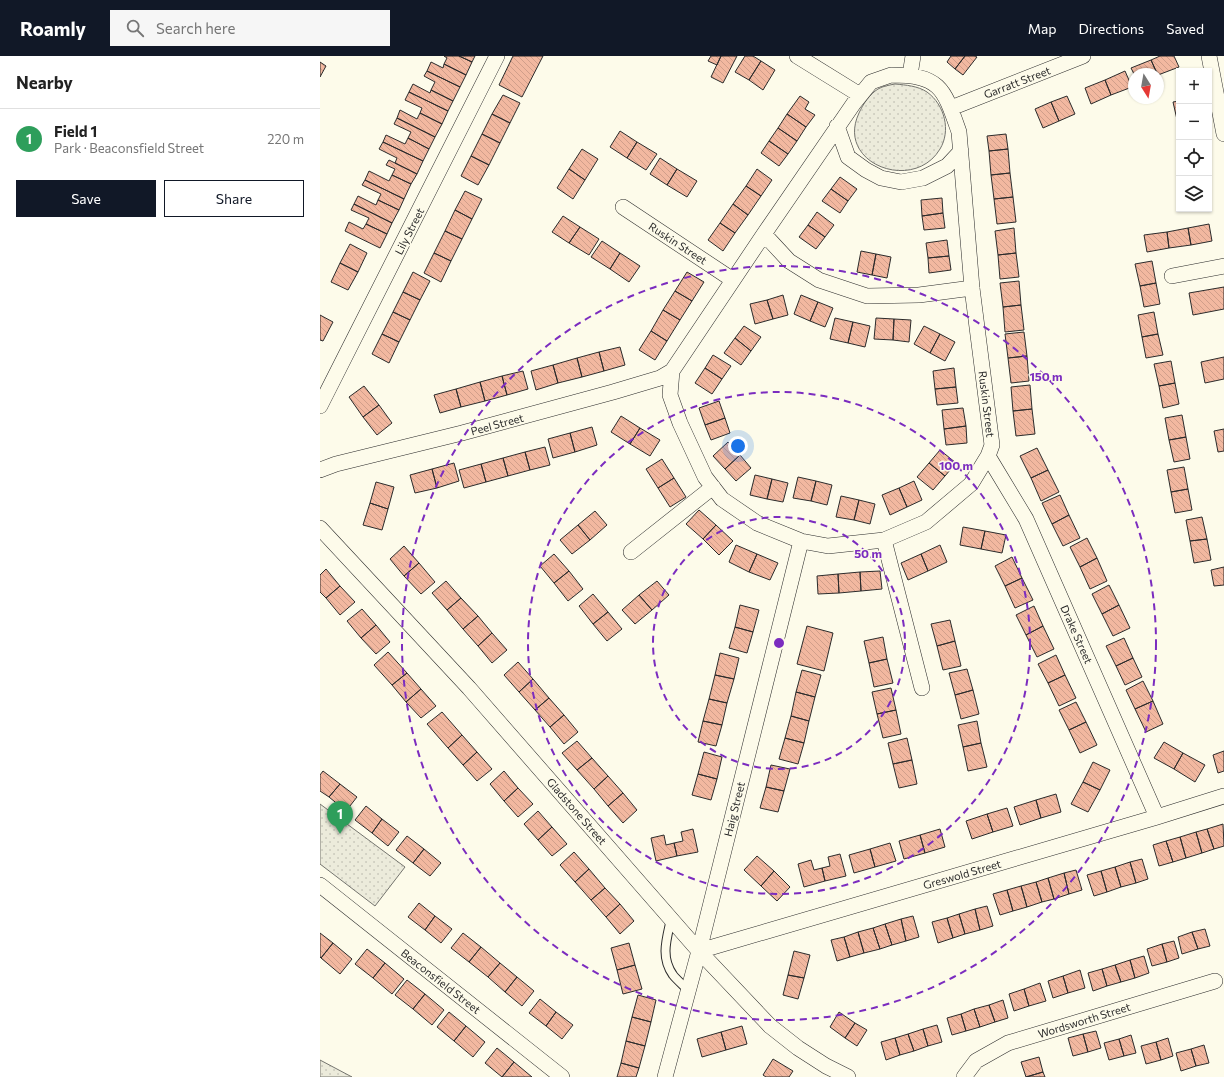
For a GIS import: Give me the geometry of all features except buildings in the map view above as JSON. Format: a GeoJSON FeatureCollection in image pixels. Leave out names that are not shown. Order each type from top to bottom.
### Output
{"type":"FeatureCollection","features":[{"type":"Feature","properties":{"kind":"street","name":"Lily Street"},"geometry":{"type":"LineString","coordinates":[[320,406],[496,56]]}},
{"type":"Feature","properties":{"kind":"street"},"geometry":{"type":"LineString","coordinates":[[797,56],[860,95]]}},
{"type":"Feature","properties":{"kind":"street"},"geometry":{"type":"LineString","coordinates":[[910,75],[913,56]]}},
{"type":"Feature","properties":{"kind":"street","name":"Garratt Street"},"geometry":{"type":"LineString","coordinates":[[951,108],[1083,56]]}},
{"type":"Feature","properties":{"kind":"street"},"geometry":{"type":"LineString","coordinates":[[1209,56],[1224,134]]}},
{"type":"Feature","properties":{"kind":"street","name":"Ruskin Street"},"geometry":{"type":"LineString","coordinates":[[891,75],[910,75],[933,83],[943,93],[951,108],[959,132],[972,288],[992,446],[988,456],[971,484],[926,522],[884,540],[828,546],[800,541],[757,523],[722,499],[705,477],[680,423],[670,395],[672,371],[837,126],[860,95],[871,82],[891,75]]}},
{"type":"Feature","properties":{"kind":"street"},"geometry":{"type":"LineString","coordinates":[[837,126],[848,157],[866,170],[881,178],[901,182],[924,178],[947,166],[961,151]]}},
{"type":"Feature","properties":{"kind":"street","name":"Ruskin Street"},"geometry":{"type":"LineString","coordinates":[[622,207],[733,280]]}},
{"type":"Feature","properties":{"kind":"street"},"geometry":{"type":"LineString","coordinates":[[764,234],[789,261],[819,280],[868,296],[919,295],[972,288]]}},
{"type":"Feature","properties":{"kind":"street"},"geometry":{"type":"LineString","coordinates":[[1172,276],[1224,266]]}},
{"type":"Feature","properties":{"kind":"street","name":"Peel Street"},"geometry":{"type":"LineString","coordinates":[[320,470],[336,464],[462,433],[613,392],[660,378],[672,371]]}},
{"type":"Feature","properties":{"kind":"street","name":"Drake Street"},"geometry":{"type":"LineString","coordinates":[[988,456],[1026,519],[1157,817]]}},
{"type":"Feature","properties":{"kind":"street"},"geometry":{"type":"LineString","coordinates":[[631,552],[713,487]]}},
{"type":"Feature","properties":{"kind":"street","name":"Gladstone Street"},"geometry":{"type":"LineString","coordinates":[[320,528],[469,688],[671,919],[770,1026],[798,1048],[848,1077]]}},
{"type":"Feature","properties":{"kind":"street"},"geometry":{"type":"LineString","coordinates":[[884,540],[922,688]]}},
{"type":"Feature","properties":{"kind":"street","name":"Haig Street"},"geometry":{"type":"LineString","coordinates":[[665,1077],[700,951],[800,541]]}},
{"type":"Feature","properties":{"kind":"street","name":"Greswold Street"},"geometry":{"type":"LineString","coordinates":[[700,951],[1224,796]]}},
{"type":"Feature","properties":{"kind":"street","name":"Beaconsfield Street"},"geometry":{"type":"LineString","coordinates":[[320,885],[562,1077]]}},
{"type":"Feature","properties":{"kind":"street","name":"Wordsworth Street"},"geometry":{"type":"LineString","coordinates":[[964,1077],[976,1061],[1008,1043],[1215,981]]}},
{"type":"Feature","properties":{"kind":"lane"},"geometry":{"type":"LineString","coordinates":[[671,919],[664,949],[666,962],[673,975],[688,991]]}},
{"type":"Feature","properties":{"kind":"shaded area"},"geometry":{"type":"Polygon","coordinates":[[[895,84],[916,87],[927,92],[938,104],[944,119],[945,134],[940,149],[928,162],[913,169],[897,170],[881,167],[867,158],[858,146],[855,131],[859,113],[875,91],[895,84]]]}},
{"type":"Feature","properties":{"kind":"shaded area"},"geometry":{"type":"Polygon","coordinates":[[[320,804],[405,867],[375,906],[320,864],[320,804]]]}},
{"type":"Feature","properties":{"kind":"shaded area"},"geometry":{"type":"Polygon","coordinates":[[[320,1060],[352,1077],[320,1077],[320,1060]]]}},
{"type":"Feature","properties":{"kind":"place","name":"Field 1"},"geometry":{"type":"Point","coordinates":[340,834]}}]}
